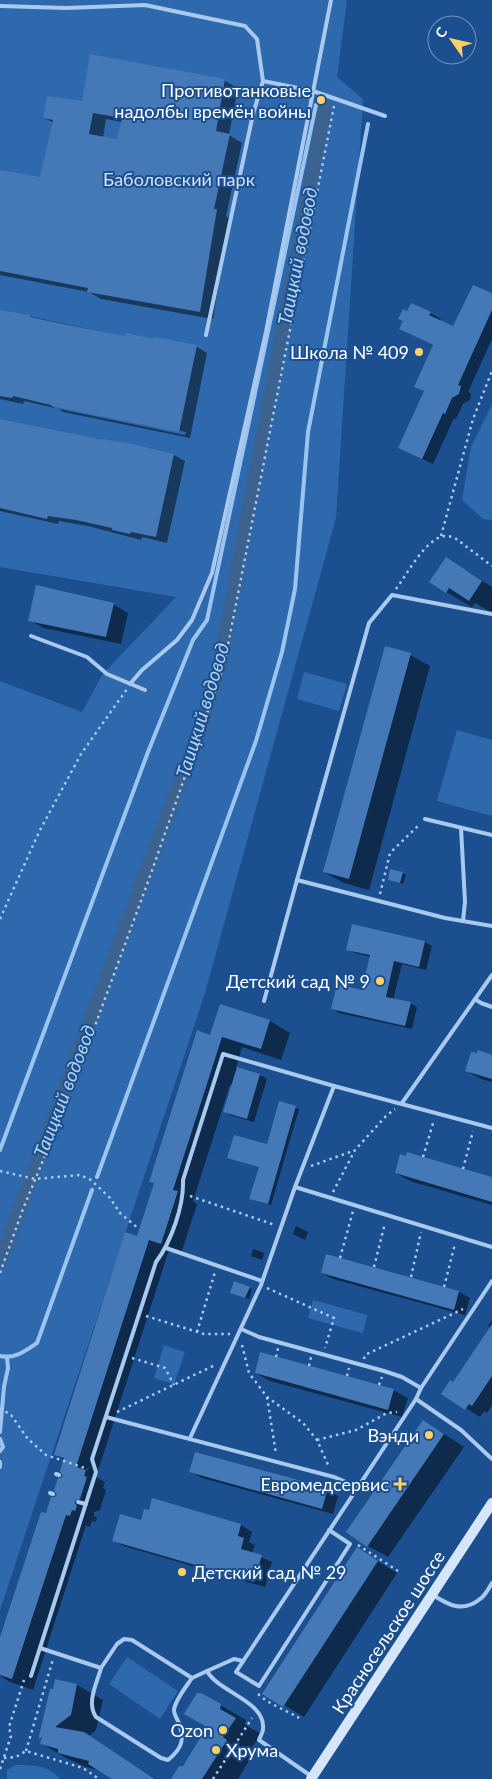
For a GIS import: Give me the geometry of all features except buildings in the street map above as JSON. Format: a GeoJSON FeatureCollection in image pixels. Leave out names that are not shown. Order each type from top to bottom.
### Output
{"type":"FeatureCollection","features":[{"type":"Feature","properties":{"kind":"main road","name":"Красносельское шоссе"},"geometry":{"type":"LineString","coordinates":[[312,1778],[492,1503]]}},
{"type":"Feature","properties":{"kind":"lane"},"geometry":{"type":"LineString","coordinates":[[130,684],[142,670],[177,640],[192,620],[212,573],[266,332],[331,0]]}},
{"type":"Feature","properties":{"kind":"lane"},"geometry":{"type":"LineString","coordinates":[[0,6],[66,8],[145,5],[245,26],[257,39],[263,81],[253,114],[206,335]]}},
{"type":"Feature","properties":{"kind":"lane"},"geometry":{"type":"LineString","coordinates":[[263,81],[313,91],[385,116]]}},
{"type":"Feature","properties":{"kind":"lane"},"geometry":{"type":"LineString","coordinates":[[264,1001],[370,623],[392,595],[492,614]]}},
{"type":"Feature","properties":{"kind":"lane"},"geometry":{"type":"LineString","coordinates":[[31,636],[86,656],[107,674],[146,690]]}},
{"type":"Feature","properties":{"kind":"lane"},"geometry":{"type":"LineString","coordinates":[[425,819],[492,835]]}},
{"type":"Feature","properties":{"kind":"lane"},"geometry":{"type":"LineString","coordinates":[[462,828],[465,902],[463,921]]}},
{"type":"Feature","properties":{"kind":"lane"},"geometry":{"type":"LineString","coordinates":[[297,880],[378,901],[492,926]]}},
{"type":"Feature","properties":{"kind":"lane"},"geometry":{"type":"LineString","coordinates":[[401,1104],[492,975]]}},
{"type":"Feature","properties":{"kind":"lane"},"geometry":{"type":"LineString","coordinates":[[475,998],[481,1003],[492,1007]]}},
{"type":"Feature","properties":{"kind":"lane"},"geometry":{"type":"LineString","coordinates":[[31,1676],[96,1472],[92,1459],[109,1416],[156,1262],[166,1248],[170,1238],[184,1194],[183,1180],[223,1054],[492,1128]]}},
{"type":"Feature","properties":{"kind":"lane"},"geometry":{"type":"LineString","coordinates":[[190,1438],[263,1283],[281,1227],[334,1086]]}},
{"type":"Feature","properties":{"kind":"lane"},"geometry":{"type":"LineString","coordinates":[[296,1187],[492,1247]]}},
{"type":"Feature","properties":{"kind":"lane"},"geometry":{"type":"LineString","coordinates":[[163,1236],[170,1238]]}},
{"type":"Feature","properties":{"kind":"lane"},"geometry":{"type":"LineString","coordinates":[[166,1248],[263,1283]]}},
{"type":"Feature","properties":{"kind":"lane"},"geometry":{"type":"LineString","coordinates":[[329,1530],[350,1544],[259,1686],[236,1672],[243,1661],[329,1530],[356,1489],[416,1400],[421,1388],[490,1289],[492,1281]]}},
{"type":"Feature","properties":{"kind":"lane"},"geometry":{"type":"LineString","coordinates":[[240,1332],[384,1371],[402,1377],[421,1388]]}},
{"type":"Feature","properties":{"kind":"lane"},"geometry":{"type":"LineString","coordinates":[[416,1400],[461,1430],[492,1458]]}},
{"type":"Feature","properties":{"kind":"lane"},"geometry":{"type":"LineString","coordinates":[[109,1416],[334,1477],[356,1489]]}},
{"type":"Feature","properties":{"kind":"lane"},"geometry":{"type":"LineString","coordinates":[[85,1483],[92,1485]]}},
{"type":"Feature","properties":{"kind":"lane"},"geometry":{"type":"LineString","coordinates":[[78,1502],[86,1504]]}},
{"type":"Feature","properties":{"kind":"lane"},"geometry":{"type":"LineString","coordinates":[[433,1595],[449,1605],[464,1607],[481,1599],[492,1583]]}},
{"type":"Feature","properties":{"kind":"lane"},"geometry":{"type":"LineString","coordinates":[[192,1678],[132,1640],[124,1639],[117,1644],[101,1668],[91,1702],[92,1711],[96,1717],[161,1758],[168,1760],[181,1745],[183,1736],[174,1712],[175,1705],[192,1678],[234,1659],[243,1661]]}},
{"type":"Feature","properties":{"kind":"lane"},"geometry":{"type":"LineString","coordinates":[[40,1648],[101,1668]]}},
{"type":"Feature","properties":{"kind":"lane"},"geometry":{"type":"LineString","coordinates":[[207,1671],[214,1681],[251,1704],[257,1711],[262,1719],[263,1729],[259,1740],[312,1778]]}},
{"type":"Feature","properties":{"kind":"path"},"geometry":{"type":"LineString","coordinates":[[0,1273],[35,1179],[67,1102],[142,898],[224,665],[335,99]]}},
{"type":"Feature","properties":{"kind":"path"},"geometry":{"type":"LineString","coordinates":[[441,536],[473,419],[492,371]]}},
{"type":"Feature","properties":{"kind":"path"},"geometry":{"type":"LineString","coordinates":[[392,595],[423,551],[441,536],[455,538],[492,566]]}},
{"type":"Feature","properties":{"kind":"path"},"geometry":{"type":"LineString","coordinates":[[0,919],[39,832],[81,754],[130,684]]}},
{"type":"Feature","properties":{"kind":"path"},"geometry":{"type":"LineString","coordinates":[[378,901],[390,852],[425,819]]}},
{"type":"Feature","properties":{"kind":"path"},"geometry":{"type":"LineString","coordinates":[[333,1190],[355,1150],[386,1116],[401,1104]]}},
{"type":"Feature","properties":{"kind":"path"},"geometry":{"type":"LineString","coordinates":[[423,1157],[436,1113]]}},
{"type":"Feature","properties":{"kind":"path"},"geometry":{"type":"LineString","coordinates":[[463,1168],[475,1124]]}},
{"type":"Feature","properties":{"kind":"path"},"geometry":{"type":"LineString","coordinates":[[305,1168],[355,1150]]}},
{"type":"Feature","properties":{"kind":"path"},"geometry":{"type":"LineString","coordinates":[[2,1172],[35,1179],[80,1175],[91,1180],[110,1198],[120,1213],[139,1228]]}},
{"type":"Feature","properties":{"kind":"path"},"geometry":{"type":"LineString","coordinates":[[184,1194],[281,1227]]}},
{"type":"Feature","properties":{"kind":"path"},"geometry":{"type":"LineString","coordinates":[[340,1258],[355,1205]]}},
{"type":"Feature","properties":{"kind":"path"},"geometry":{"type":"LineString","coordinates":[[374,1267],[387,1215]]}},
{"type":"Feature","properties":{"kind":"path"},"geometry":{"type":"LineString","coordinates":[[411,1278],[422,1225]]}},
{"type":"Feature","properties":{"kind":"path"},"geometry":{"type":"LineString","coordinates":[[444,1286],[457,1236]]}},
{"type":"Feature","properties":{"kind":"path"},"geometry":{"type":"LineString","coordinates":[[197,1332],[216,1268]]}},
{"type":"Feature","properties":{"kind":"path"},"geometry":{"type":"LineString","coordinates":[[263,1283],[334,1318],[325,1349]]}},
{"type":"Feature","properties":{"kind":"path"},"geometry":{"type":"LineString","coordinates":[[370,1353],[464,1308]]}},
{"type":"Feature","properties":{"kind":"path"},"geometry":{"type":"LineString","coordinates":[[141,1315],[204,1334],[230,1334]]}},
{"type":"Feature","properties":{"kind":"path"},"geometry":{"type":"LineString","coordinates":[[240,1332],[249,1373],[267,1397],[303,1423],[317,1440],[334,1477]]}},
{"type":"Feature","properties":{"kind":"path"},"geometry":{"type":"LineString","coordinates":[[129,1357],[165,1368],[174,1385]]}},
{"type":"Feature","properties":{"kind":"path"},"geometry":{"type":"LineString","coordinates":[[109,1416],[217,1364]]}},
{"type":"Feature","properties":{"kind":"path"},"geometry":{"type":"LineString","coordinates":[[267,1397],[277,1463]]}},
{"type":"Feature","properties":{"kind":"path"},"geometry":{"type":"LineString","coordinates":[[0,1408],[11,1415],[28,1439],[46,1455],[96,1472]]}},
{"type":"Feature","properties":{"kind":"path"},"geometry":{"type":"LineString","coordinates":[[317,1440],[356,1430],[387,1413],[409,1410]]}},
{"type":"Feature","properties":{"kind":"path"},"geometry":{"type":"LineString","coordinates":[[350,1544],[356,1543],[398,1571]]}},
{"type":"Feature","properties":{"kind":"path"},"geometry":{"type":"LineString","coordinates":[[4,1758],[16,1757],[26,1751],[51,1666]]}},
{"type":"Feature","properties":{"kind":"path"},"geometry":{"type":"LineString","coordinates":[[0,1769],[11,1736],[9,1727],[24,1680],[31,1676]]}},
{"type":"Feature","properties":{"kind":"path"},"geometry":{"type":"LineString","coordinates":[[259,1686],[258,1695],[283,1711],[299,1718]]}},
{"type":"Feature","properties":{"kind":"path"},"geometry":{"type":"LineString","coordinates":[[213,1779],[257,1711]]}},
{"type":"Feature","properties":{"kind":"path"},"geometry":{"type":"LineString","coordinates":[[26,1751],[83,1768],[99,1779]]}},
{"type":"Feature","properties":{"kind":"green space","name":"Баболовский парк"},"geometry":{"type":"Polygon","coordinates":[[[0,0],[347,0],[337,77],[363,99],[336,518],[205,993],[0,1610],[0,681],[82,712],[102,675],[176,597],[0,567],[0,0]]]}},
{"type":"Feature","properties":{"kind":"green space"},"geometry":{"type":"Polygon","coordinates":[[[492,404],[492,520],[483,519],[462,500],[471,447],[492,404]]]}},
{"type":"Feature","properties":{"kind":"green space"},"geometry":{"type":"Polygon","coordinates":[[[304,672],[347,684],[339,711],[297,699],[304,672]]]}},
{"type":"Feature","properties":{"kind":"green space"},"geometry":{"type":"Polygon","coordinates":[[[457,730],[492,740],[492,816],[437,801],[457,730]]]}},
{"type":"Feature","properties":{"kind":"green space"},"geometry":{"type":"Polygon","coordinates":[[[313,1300],[367,1315],[363,1333],[308,1318],[313,1300]]]}},
{"type":"Feature","properties":{"kind":"green space"},"geometry":{"type":"Polygon","coordinates":[[[164,1345],[185,1352],[174,1384],[154,1378],[164,1345]]]}},
{"type":"Feature","properties":{"kind":"green space"},"geometry":{"type":"Polygon","coordinates":[[[127,1657],[178,1691],[160,1719],[109,1684],[127,1657]]]}},
{"type":"Feature","properties":{"kind":"green space"},"geometry":{"type":"Polygon","coordinates":[[[16,1765],[46,1768],[60,1779],[7,1779],[7,1770],[16,1765]]]}},
{"type":"Feature","properties":{"kind":"waterway"},"geometry":{"type":"LineString","coordinates":[[0,1150],[148,752],[193,640],[207,620],[316,105]]}},
{"type":"Feature","properties":{"kind":"waterway","name":"Таицкий водовод"},"geometry":{"type":"LineString","coordinates":[[0,1261],[203,721],[220,663],[325,107]]}},
{"type":"Feature","properties":{"kind":"waterway"},"geometry":{"type":"LineString","coordinates":[[97,1177],[256,741],[282,652],[295,589],[308,432],[368,124]]}},
{"type":"Feature","properties":{"kind":"waterway"},"geometry":{"type":"LineString","coordinates":[[0,1356],[15,1355],[37,1343],[92,1190]]}},
{"type":"Feature","properties":{"kind":"waterway"},"geometry":{"type":"LineString","coordinates":[[0,1432],[4,1387],[8,1368],[7,1357]]}},
{"type":"Feature","properties":{"kind":"waterway"},"geometry":{"type":"LineString","coordinates":[[0,1439],[3,1447],[0,1451]]}},
{"type":"Feature","properties":{"kind":"waterway"},"geometry":{"type":"LineString","coordinates":[[0,1462],[0,1467]]}},
{"type":"Feature","properties":{"kind":"place","name":"Противотанковые надолбы времён войны"},"geometry":{"type":"Point","coordinates":[321,100]}},
{"type":"Feature","properties":{"kind":"place","name":"Школа № 409"},"geometry":{"type":"Point","coordinates":[419,352]}},
{"type":"Feature","properties":{"kind":"place","name":"Детский сад № 9"},"geometry":{"type":"Point","coordinates":[380,981]}},
{"type":"Feature","properties":{"kind":"place","name":"Вэнди"},"geometry":{"type":"Point","coordinates":[429,1435]}},
{"type":"Feature","properties":{"kind":"place","name":"Евромедсервис"},"geometry":{"type":"Point","coordinates":[400,1484]}},
{"type":"Feature","properties":{"kind":"place","name":"Детский сад № 29"},"geometry":{"type":"Point","coordinates":[182,1572]}},
{"type":"Feature","properties":{"kind":"place","name":"Ozon"},"geometry":{"type":"Point","coordinates":[223,1730]}},
{"type":"Feature","properties":{"kind":"place","name":"Хрума"},"geometry":{"type":"Point","coordinates":[216,1750]}}]}
